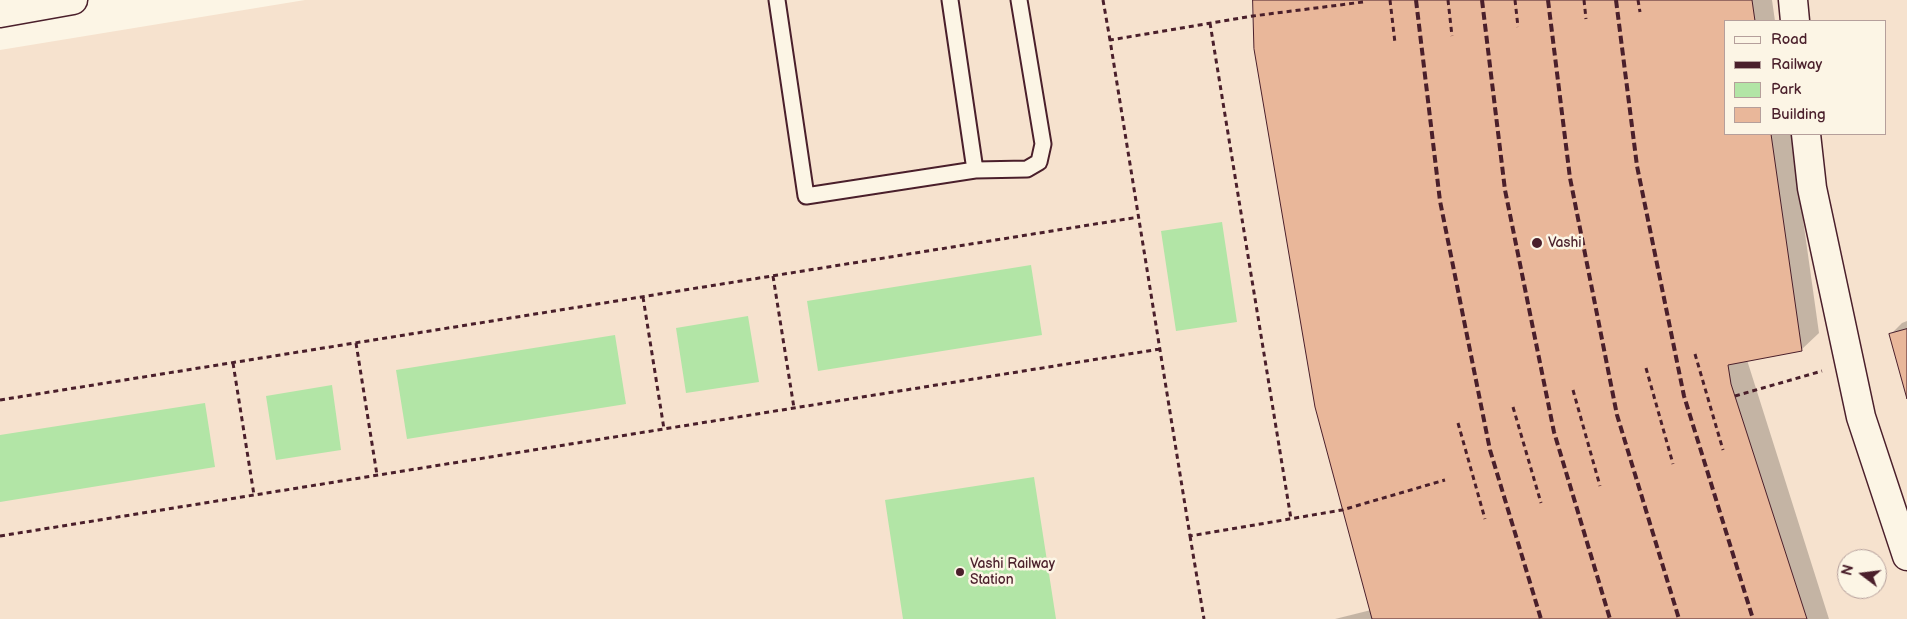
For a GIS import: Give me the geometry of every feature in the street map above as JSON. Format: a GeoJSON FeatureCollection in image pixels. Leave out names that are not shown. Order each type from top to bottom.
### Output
{"type":"FeatureCollection","features":[{"type":"Feature","properties":{"kind":"street"},"geometry":{"type":"LineString","coordinates":[[0,13],[73,0]]}},
{"type":"Feature","properties":{"kind":"street"},"geometry":{"type":"LineString","coordinates":[[1793,0],[1795,20]]}},
{"type":"Feature","properties":{"kind":"street"},"geometry":{"type":"LineString","coordinates":[[1806,135],[1812,188],[1861,417],[1907,556]]}},
{"type":"Feature","properties":{"kind":"lane"},"geometry":{"type":"LineString","coordinates":[[777,0],[806,196],[975,170],[1027,169],[1039,162],[1043,144],[1019,0]]}},
{"type":"Feature","properties":{"kind":"lane"},"geometry":{"type":"LineString","coordinates":[[950,0],[975,170]]}},
{"type":"Feature","properties":{"kind":"path"},"geometry":{"type":"LineString","coordinates":[[1104,0],[1204,619]]}},
{"type":"Feature","properties":{"kind":"path"},"geometry":{"type":"LineString","coordinates":[[1390,0],[1395,43]]}},
{"type":"Feature","properties":{"kind":"path"},"geometry":{"type":"LineString","coordinates":[[1448,0],[1452,36]]}},
{"type":"Feature","properties":{"kind":"path"},"geometry":{"type":"LineString","coordinates":[[1514,0],[1518,27]]}},
{"type":"Feature","properties":{"kind":"path"},"geometry":{"type":"LineString","coordinates":[[1584,0],[1586,19]]}},
{"type":"Feature","properties":{"kind":"path"},"geometry":{"type":"LineString","coordinates":[[1638,0],[1640,12]]}},
{"type":"Feature","properties":{"kind":"path"},"geometry":{"type":"LineString","coordinates":[[1110,40],[1254,16],[1363,2]]}},
{"type":"Feature","properties":{"kind":"path"},"geometry":{"type":"LineString","coordinates":[[1210,23],[1291,519]]}},
{"type":"Feature","properties":{"kind":"path"},"geometry":{"type":"LineString","coordinates":[[0,400],[1139,217]]}},
{"type":"Feature","properties":{"kind":"path"},"geometry":{"type":"LineString","coordinates":[[773,276],[794,408]]}},
{"type":"Feature","properties":{"kind":"path"},"geometry":{"type":"LineString","coordinates":[[643,297],[664,429]]}},
{"type":"Feature","properties":{"kind":"path"},"geometry":{"type":"LineString","coordinates":[[356,343],[377,475]]}},
{"type":"Feature","properties":{"kind":"path"},"geometry":{"type":"LineString","coordinates":[[0,536],[1160,349]]}},
{"type":"Feature","properties":{"kind":"path"},"geometry":{"type":"LineString","coordinates":[[1695,354],[1723,450]]}},
{"type":"Feature","properties":{"kind":"path"},"geometry":{"type":"LineString","coordinates":[[233,363],[254,495]]}},
{"type":"Feature","properties":{"kind":"path"},"geometry":{"type":"LineString","coordinates":[[1735,396],[1849,363]]}},
{"type":"Feature","properties":{"kind":"path"},"geometry":{"type":"LineString","coordinates":[[1646,368],[1673,464]]}},
{"type":"Feature","properties":{"kind":"path"},"geometry":{"type":"LineString","coordinates":[[1573,390],[1600,486]]}},
{"type":"Feature","properties":{"kind":"path"},"geometry":{"type":"LineString","coordinates":[[1513,407],[1540,503]]}},
{"type":"Feature","properties":{"kind":"path"},"geometry":{"type":"LineString","coordinates":[[1458,423],[1485,519]]}},
{"type":"Feature","properties":{"kind":"path"},"geometry":{"type":"LineString","coordinates":[[1190,536],[1342,510],[1445,480]]}},
{"type":"Feature","properties":{"kind":"shaded area","name":"Vashi Railway Station"},"geometry":{"type":"Polygon","coordinates":[[[305,0],[1907,0],[1907,619],[0,619],[0,50],[305,0]]]}},
{"type":"Feature","properties":{"kind":"green space"},"geometry":{"type":"Polygon","coordinates":[[[1222,222],[1237,322],[1176,331],[1161,231],[1222,222]]]}},
{"type":"Feature","properties":{"kind":"green space"},"geometry":{"type":"Polygon","coordinates":[[[1031,265],[1042,335],[818,371],[807,301],[1031,265]]]}},
{"type":"Feature","properties":{"kind":"green space"},"geometry":{"type":"Polygon","coordinates":[[[748,316],[759,382],[686,393],[676,328],[748,316]]]}},
{"type":"Feature","properties":{"kind":"green space"},"geometry":{"type":"Polygon","coordinates":[[[615,335],[626,404],[407,439],[396,370],[615,335]]]}},
{"type":"Feature","properties":{"kind":"green space"},"geometry":{"type":"Polygon","coordinates":[[[332,385],[341,450],[276,460],[266,396],[332,385]]]}},
{"type":"Feature","properties":{"kind":"green space"},"geometry":{"type":"Polygon","coordinates":[[[205,403],[215,467],[0,502],[0,435],[205,403]]]}},
{"type":"Feature","properties":{"kind":"green space"},"geometry":{"type":"Polygon","coordinates":[[[1034,477],[1056,619],[903,619],[885,500],[1034,477]]]}},
{"type":"Feature","properties":{"kind":"building","name":"Vashi"},"geometry":{"type":"Polygon","coordinates":[[[1253,0],[1752,0],[1755,20],[1724,20],[1724,135],[1771,135],[1802,351],[1728,365],[1731,384],[1807,619],[1372,619],[1315,407],[1254,49],[1253,0]]]}},
{"type":"Feature","properties":{"kind":"building"},"geometry":{"type":"Polygon","coordinates":[[[1907,329],[1907,399],[1889,334],[1907,329]]]}},
{"type":"Feature","properties":{"kind":"railway"},"geometry":{"type":"LineString","coordinates":[[1416,0],[1440,201],[1490,450],[1541,619]]}},
{"type":"Feature","properties":{"kind":"railway"},"geometry":{"type":"LineString","coordinates":[[1482,0],[1505,190],[1554,432],[1610,619]]}},
{"type":"Feature","properties":{"kind":"railway"},"geometry":{"type":"LineString","coordinates":[[1548,0],[1570,178],[1617,415],[1679,619]]}},
{"type":"Feature","properties":{"kind":"railway"},"geometry":{"type":"LineString","coordinates":[[1616,0],[1637,166],[1684,396],[1753,619]]}},
{"type":"Feature","properties":{"kind":"place","name":"Vashi"},"geometry":{"type":"Point","coordinates":[1537,243]}},
{"type":"Feature","properties":{"kind":"place","name":"Vashi Railway Station"},"geometry":{"type":"Point","coordinates":[960,572]}}]}
